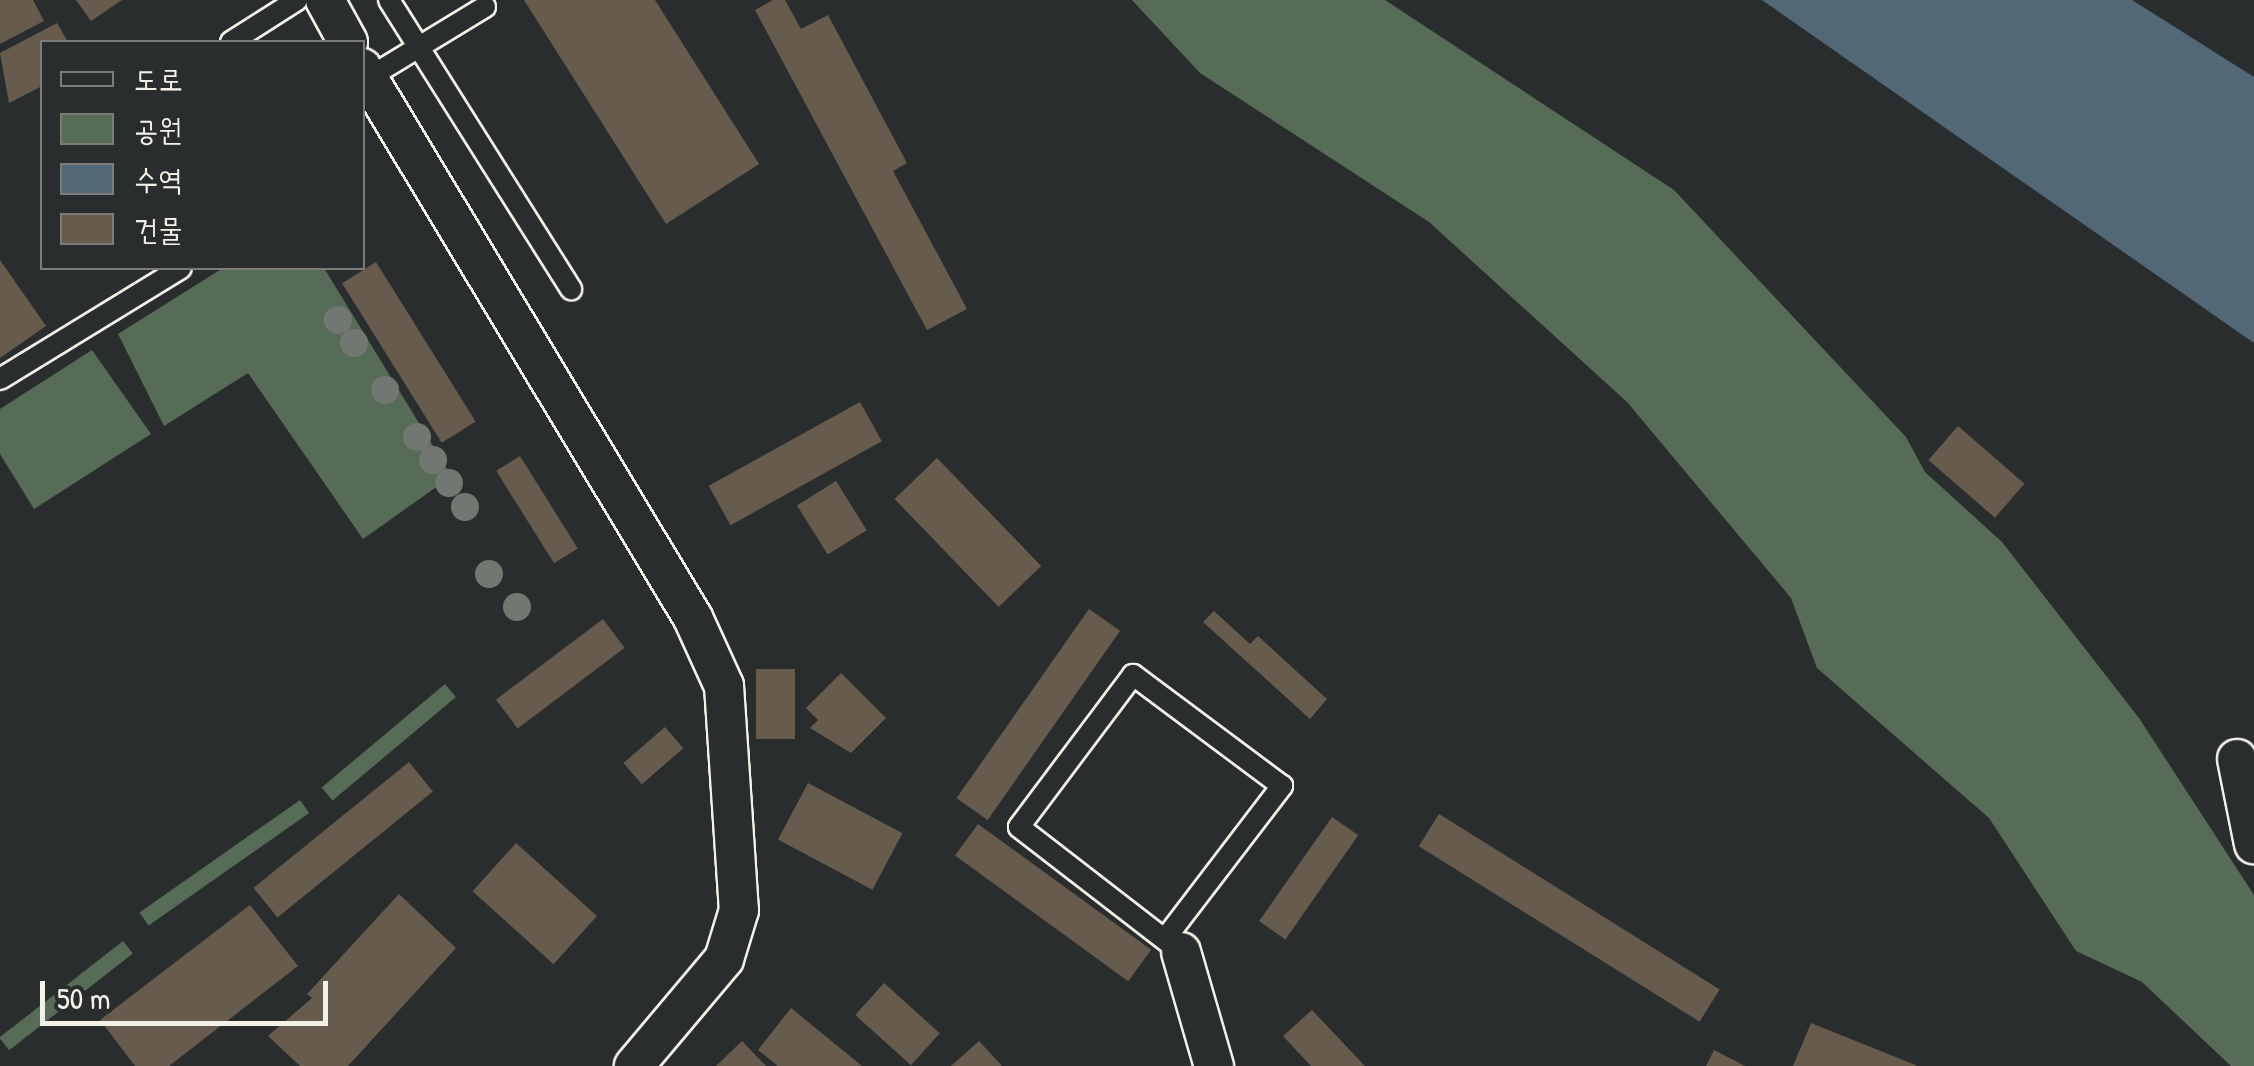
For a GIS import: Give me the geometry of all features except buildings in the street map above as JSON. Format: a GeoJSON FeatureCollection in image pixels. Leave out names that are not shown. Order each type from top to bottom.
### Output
{"type":"FeatureCollection","features":[{"type":"Feature","properties":{"kind":"street"},"geometry":{"type":"LineString","coordinates":[[325,0],[347,40]]}},
{"type":"Feature","properties":{"kind":"street"},"geometry":{"type":"LineString","coordinates":[[365,73],[693,618],[724,686],[739,910],[724,960],[634,1066]]}},
{"type":"Feature","properties":{"kind":"street"},"geometry":{"type":"LineString","coordinates":[[2236,758],[2254,844]]}},
{"type":"Feature","properties":{"kind":"street"},"geometry":{"type":"LineString","coordinates":[[1174,944],[1214,1066]]}},
{"type":"Feature","properties":{"kind":"lane"},"geometry":{"type":"LineString","coordinates":[[233,40],[297,0]]}},
{"type":"Feature","properties":{"kind":"lane"},"geometry":{"type":"LineString","coordinates":[[389,0],[572,289]]}},
{"type":"Feature","properties":{"kind":"lane"},"geometry":{"type":"LineString","coordinates":[[365,73],[420,48],[485,7]]}},
{"type":"Feature","properties":{"kind":"lane"},"geometry":{"type":"LineString","coordinates":[[0,379],[178,270]]}},
{"type":"Feature","properties":{"kind":"lane"},"geometry":{"type":"LineString","coordinates":[[1132,675],[1282,786],[1174,944],[1019,826],[1132,675]]}},
{"type":"Feature","properties":{"kind":"green space"},"geometry":{"type":"Polygon","coordinates":[[[1132,0],[1385,0],[1674,190],[1906,437],[1925,472],[2002,542],[2139,718],[2254,895],[2254,1066],[2231,1066],[2142,982],[2076,951],[1989,818],[1817,668],[1791,598],[1627,402],[1429,222],[1200,73],[1132,0]]]}},
{"type":"Feature","properties":{"kind":"green space"},"geometry":{"type":"Polygon","coordinates":[[[220,270],[325,270],[449,472],[435,488],[363,539],[248,373],[164,426],[118,334],[220,270]]]}},
{"type":"Feature","properties":{"kind":"green space"},"geometry":{"type":"Polygon","coordinates":[[[92,350],[151,434],[34,509],[0,454],[0,409],[92,350]]]}},
{"type":"Feature","properties":{"kind":"green space"},"geometry":{"type":"Polygon","coordinates":[[[445,684],[456,697],[333,801],[322,787],[445,684]]]}},
{"type":"Feature","properties":{"kind":"green space"},"geometry":{"type":"Polygon","coordinates":[[[300,800],[309,813],[149,926],[139,912],[300,800]]]}},
{"type":"Feature","properties":{"kind":"green space"},"geometry":{"type":"Polygon","coordinates":[[[123,941],[133,954],[9,1050],[0,1037],[123,941]]]}},
{"type":"Feature","properties":{"kind":"water"},"geometry":{"type":"Polygon","coordinates":[[[1762,0],[2132,0],[2254,77],[2254,343],[1762,0]]]}}]}
